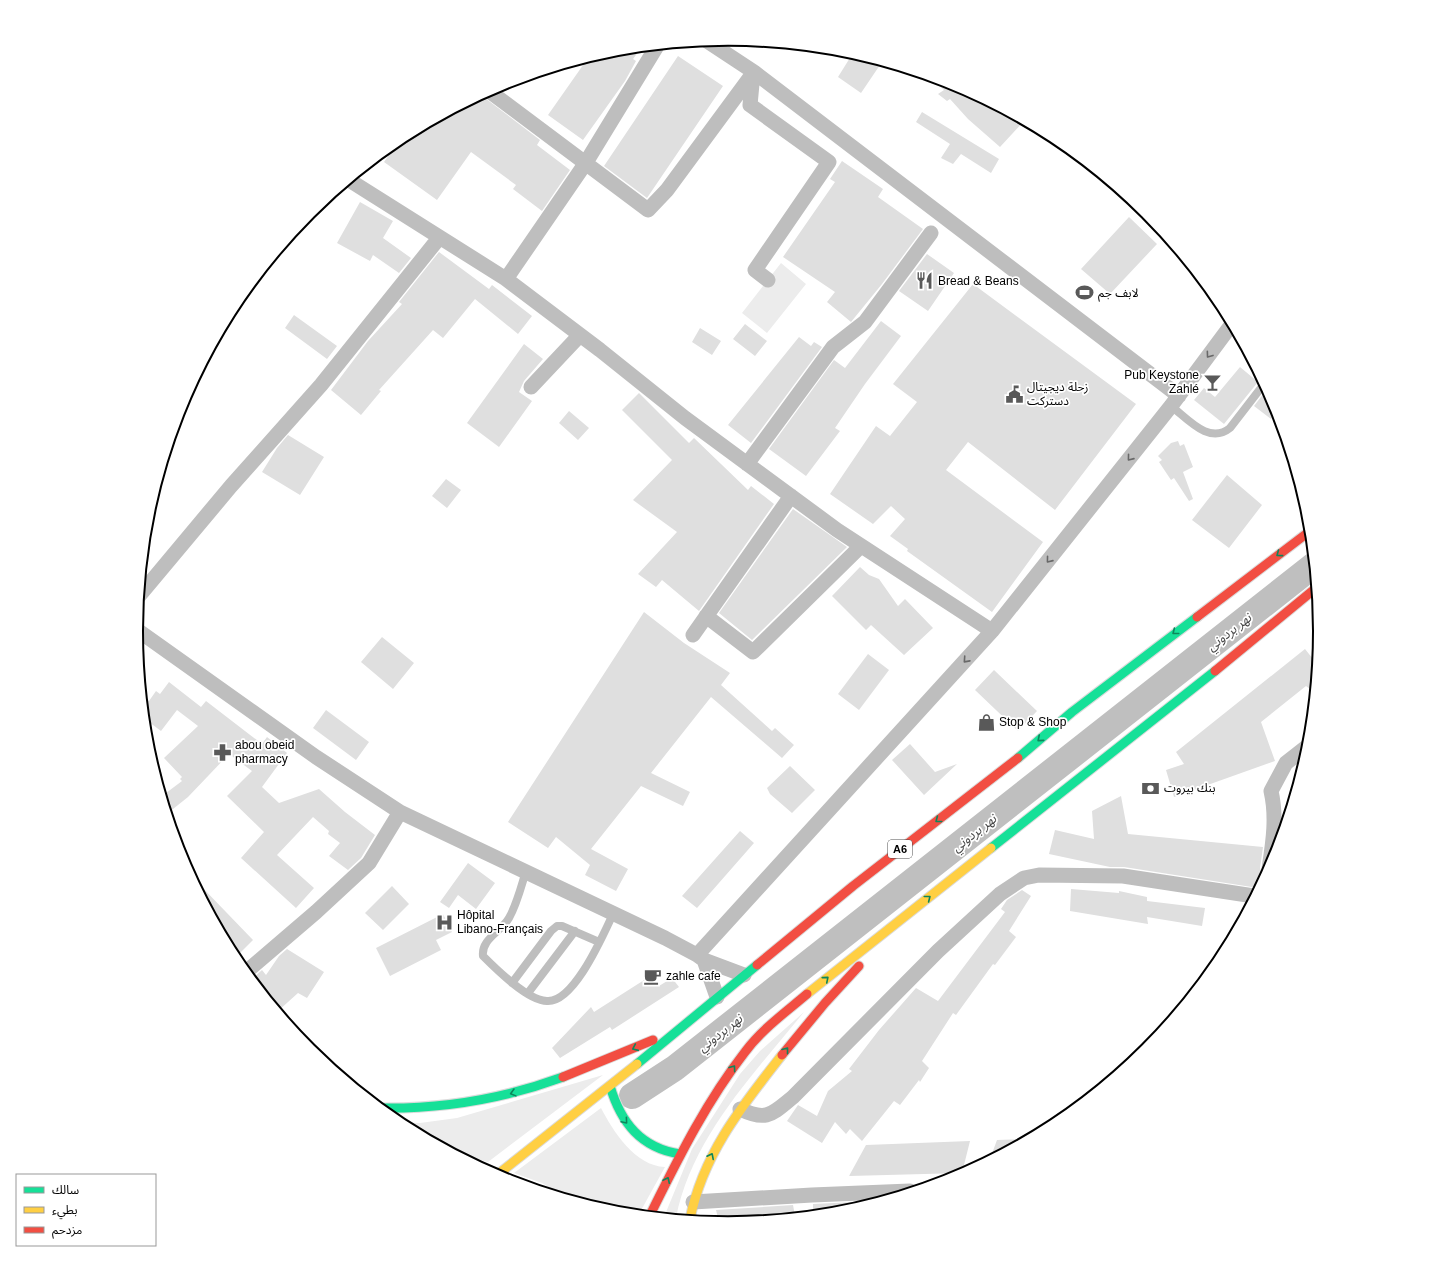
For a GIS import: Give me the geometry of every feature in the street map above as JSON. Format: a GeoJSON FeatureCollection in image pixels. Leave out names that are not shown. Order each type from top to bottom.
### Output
{"type":"FeatureCollection","features":[{"type":"Feature","properties":{"kind":"highway","name":"A6"},"geometry":{"type":"LineString","coordinates":[[503,1170],[610,1086],[852,886],[1014,761],[1072,712],[1305,535]]}},
{"type":"Feature","properties":{"kind":"highway"},"geometry":{"type":"LineString","coordinates":[[652,1211],[680,1154],[709,1104],[745,1051],[778,1019],[885,932],[1171,707],[1312,591]]}},
{"type":"Feature","properties":{"kind":"highway"},"geometry":{"type":"LineString","coordinates":[[691,1215],[693,1202],[704,1170],[718,1143],[740,1109],[810,1019],[871,954],[885,932]]}},
{"type":"Feature","properties":{"kind":"highway"},"geometry":{"type":"LineString","coordinates":[[390,1108],[448,1106],[479,1102],[545,1084],[600,1064],[654,1040],[694,1016]]}},
{"type":"Feature","properties":{"kind":"highway"},"geometry":{"type":"LineString","coordinates":[[610,1086],[613,1100],[620,1114],[640,1138],[660,1151],[680,1154]]}},
{"type":"Feature","properties":{"kind":"street"},"geometry":{"type":"LineString","coordinates":[[714,46],[754,72],[1175,401]]}},
{"type":"Feature","properties":{"kind":"street"},"geometry":{"type":"LineString","coordinates":[[506,279],[585,164],[654,51]]}},
{"type":"Feature","properties":{"kind":"street"},"geometry":{"type":"LineString","coordinates":[[498,93],[585,164],[648,210],[667,190],[754,72]]}},
{"type":"Feature","properties":{"kind":"street"},"geometry":{"type":"LineString","coordinates":[[754,72],[750,105],[829,162],[755,270],[768,280]]}},
{"type":"Feature","properties":{"kind":"street"},"geometry":{"type":"LineString","coordinates":[[353,182],[506,279],[580,335],[684,418],[791,496],[861,546],[992,631]]}},
{"type":"Feature","properties":{"kind":"street"},"geometry":{"type":"LineString","coordinates":[[747,464],[833,346],[865,322],[931,233]]}},
{"type":"Feature","properties":{"kind":"street"},"geometry":{"type":"LineString","coordinates":[[144,591],[231,486],[321,385],[439,238]]}},
{"type":"Feature","properties":{"kind":"street"},"geometry":{"type":"LineString","coordinates":[[700,957],[992,631],[1175,401],[1228,329]]}},
{"type":"Feature","properties":{"kind":"street"},"geometry":{"type":"LineString","coordinates":[[531,387],[580,335]]}},
{"type":"Feature","properties":{"kind":"street"},"geometry":{"type":"LineString","coordinates":[[693,635],[791,496]]}},
{"type":"Feature","properties":{"kind":"street"},"geometry":{"type":"LineString","coordinates":[[706,616],[753,652],[861,546]]}},
{"type":"Feature","properties":{"kind":"street"},"geometry":{"type":"LineString","coordinates":[[143,634],[316,757],[400,812],[526,871],[700,957],[744,975]]}},
{"type":"Feature","properties":{"kind":"street"},"geometry":{"type":"LineString","coordinates":[[1273,843],[1274,806],[1271,790],[1286,763],[1300,752]]}},
{"type":"Feature","properties":{"kind":"street"},"geometry":{"type":"LineString","coordinates":[[251,968],[316,912],[369,862],[400,812]]}},
{"type":"Feature","properties":{"kind":"street"},"geometry":{"type":"LineString","coordinates":[[740,1109],[758,1116],[766,1115],[772,1113],[792,1097],[938,951],[1000,894],[1024,878],[1039,874],[1123,876],[1250,895]]}},
{"type":"Feature","properties":{"kind":"street"},"geometry":{"type":"LineString","coordinates":[[700,957],[717,997]]}},
{"type":"Feature","properties":{"kind":"street"},"geometry":{"type":"LineString","coordinates":[[693,1202],[894,1192]]}},
{"type":"Feature","properties":{"kind":"lane"},"geometry":{"type":"LineString","coordinates":[[1175,401],[1200,430],[1215,435],[1224,433],[1230,428],[1260,389]]}},
{"type":"Feature","properties":{"kind":"lane"},"geometry":{"type":"LineString","coordinates":[[526,871],[508,920],[485,943],[482,949],[483,956],[512,983],[528,993],[546,1001],[552,1001],[562,995],[576,981],[591,960],[612,914]]}},
{"type":"Feature","properties":{"kind":"lane"},"geometry":{"type":"LineString","coordinates":[[512,983],[554,928],[562,926],[600,942]]}},
{"type":"Feature","properties":{"kind":"lane"},"geometry":{"type":"LineString","coordinates":[[528,993],[575,931]]}},
{"type":"Feature","properties":{"kind":"shaded area"},"geometry":{"type":"Polygon","coordinates":[[[781,263],[806,284],[767,333],[742,313],[781,263]]]}},
{"type":"Feature","properties":{"kind":"shaded area"},"geometry":{"type":"Polygon","coordinates":[[[804,1012],[746,1083],[710,1134],[696,1160],[684,1188],[677,1214],[666,1212],[692,1149],[740,1074],[760,1051],[804,1012]]]}},
{"type":"Feature","properties":{"kind":"shaded area"},"geometry":{"type":"Polygon","coordinates":[[[603,1075],[488,1162],[469,1156],[435,1138],[412,1123],[420,1123],[457,1118],[603,1075]]]}},
{"type":"Feature","properties":{"kind":"shaded area"},"geometry":{"type":"Polygon","coordinates":[[[601,1108],[612,1127],[626,1146],[644,1161],[665,1167],[642,1209],[614,1205],[577,1196],[550,1188],[542,1183],[514,1173],[601,1108]]]}},
{"type":"Feature","properties":{"kind":"building"},"geometry":{"type":"Polygon","coordinates":[[[637,53],[633,59],[636,61],[625,81],[583,140],[548,115],[583,64],[637,53]]]}},
{"type":"Feature","properties":{"kind":"building"},"geometry":{"type":"Polygon","coordinates":[[[678,56],[723,86],[647,198],[604,166],[678,56]]]}},
{"type":"Feature","properties":{"kind":"building"},"geometry":{"type":"Polygon","coordinates":[[[849,59],[879,66],[861,93],[838,77],[849,59]]]}},
{"type":"Feature","properties":{"kind":"building"},"geometry":{"type":"Polygon","coordinates":[[[940,86],[987,106],[1021,124],[1000,147],[968,119],[950,99],[947,101],[938,94],[944,90],[940,86]]]}},
{"type":"Feature","properties":{"kind":"building"},"geometry":{"type":"Polygon","coordinates":[[[486,99],[540,140],[537,145],[570,170],[542,211],[513,189],[516,185],[471,152],[437,200],[384,162],[389,155],[436,124],[486,99]]]}},
{"type":"Feature","properties":{"kind":"building"},"geometry":{"type":"Polygon","coordinates":[[[922,112],[999,159],[991,173],[961,154],[953,164],[941,158],[950,144],[916,122],[922,112]]]}},
{"type":"Feature","properties":{"kind":"building"},"geometry":{"type":"Polygon","coordinates":[[[842,161],[883,189],[878,197],[923,229],[882,284],[851,322],[827,302],[835,292],[783,257],[835,182],[830,179],[842,161]]]}},
{"type":"Feature","properties":{"kind":"building"},"geometry":{"type":"Polygon","coordinates":[[[360,202],[393,221],[383,238],[411,258],[399,273],[373,255],[370,261],[337,243],[360,202]]]}},
{"type":"Feature","properties":{"kind":"building"},"geometry":{"type":"Polygon","coordinates":[[[1129,217],[1157,244],[1110,294],[1081,269],[1129,217]]]}},
{"type":"Feature","properties":{"kind":"building"},"geometry":{"type":"Polygon","coordinates":[[[439,252],[489,289],[492,285],[532,316],[518,334],[475,299],[443,338],[433,330],[379,390],[381,391],[361,415],[331,390],[368,341],[402,304],[399,302],[439,252]]]}},
{"type":"Feature","properties":{"kind":"building","name":"Bread & Beans"},"geometry":{"type":"Polygon","coordinates":[[[927,254],[954,273],[928,311],[899,291],[927,254]]]}},
{"type":"Feature","properties":{"kind":"building"},"geometry":{"type":"Polygon","coordinates":[[[973,284],[1136,404],[1055,510],[968,442],[946,470],[1043,542],[992,612],[907,551],[908,549],[890,536],[905,519],[891,506],[873,524],[830,494],[876,426],[890,436],[917,402],[893,384],[973,284]]]}},
{"type":"Feature","properties":{"kind":"building"},"geometry":{"type":"Polygon","coordinates":[[[294,315],[337,346],[327,359],[285,328],[294,315]]]}},
{"type":"Feature","properties":{"kind":"building"},"geometry":{"type":"Polygon","coordinates":[[[881,321],[901,336],[865,384],[835,428],[840,431],[806,476],[769,449],[834,360],[845,368],[881,321]]]}},
{"type":"Feature","properties":{"kind":"building"},"geometry":{"type":"Polygon","coordinates":[[[745,324],[767,341],[755,356],[733,339],[745,324]]]}},
{"type":"Feature","properties":{"kind":"building"},"geometry":{"type":"Polygon","coordinates":[[[700,328],[721,341],[712,355],[692,342],[700,328]]]}},
{"type":"Feature","properties":{"kind":"building"},"geometry":{"type":"Polygon","coordinates":[[[799,337],[811,346],[814,342],[822,347],[751,443],[728,425],[799,337]]]}},
{"type":"Feature","properties":{"kind":"building"},"geometry":{"type":"Polygon","coordinates":[[[524,344],[543,359],[524,381],[519,392],[532,401],[499,447],[467,423],[524,344]]]}},
{"type":"Feature","properties":{"kind":"building"},"geometry":{"type":"Polygon","coordinates":[[[1240,367],[1258,383],[1224,424],[1194,400],[1204,388],[1215,397],[1240,367]]]}},
{"type":"Feature","properties":{"kind":"building"},"geometry":{"type":"Polygon","coordinates":[[[639,393],[689,443],[694,438],[748,490],[751,486],[774,504],[699,611],[662,580],[656,587],[638,574],[677,532],[633,500],[672,460],[622,410],[639,393]]]}},
{"type":"Feature","properties":{"kind":"building"},"geometry":{"type":"Polygon","coordinates":[[[1263,395],[1272,418],[1271,419],[1254,406],[1263,395]]]}},
{"type":"Feature","properties":{"kind":"building"},"geometry":{"type":"Polygon","coordinates":[[[569,411],[589,428],[578,440],[559,423],[569,411]]]}},
{"type":"Feature","properties":{"kind":"building"},"geometry":{"type":"Polygon","coordinates":[[[288,435],[324,457],[300,495],[262,472],[277,448],[288,435]]]}},
{"type":"Feature","properties":{"kind":"building"},"geometry":{"type":"Polygon","coordinates":[[[1178,441],[1180,446],[1184,444],[1193,467],[1183,472],[1193,499],[1189,501],[1174,478],[1171,480],[1159,462],[1162,460],[1158,456],[1171,443],[1178,441]]]}},
{"type":"Feature","properties":{"kind":"building"},"geometry":{"type":"Polygon","coordinates":[[[1227,475],[1262,505],[1229,548],[1192,520],[1227,475]]]}},
{"type":"Feature","properties":{"kind":"building"},"geometry":{"type":"Polygon","coordinates":[[[446,479],[461,490],[447,508],[432,496],[446,479]]]}},
{"type":"Feature","properties":{"kind":"building"},"geometry":{"type":"Polygon","coordinates":[[[793,509],[847,547],[752,640],[719,613],[793,509]]]}},
{"type":"Feature","properties":{"kind":"building"},"geometry":{"type":"Polygon","coordinates":[[[860,567],[869,575],[879,579],[898,606],[905,599],[933,628],[904,655],[871,625],[866,630],[832,596],[860,567]]]}},
{"type":"Feature","properties":{"kind":"building"},"geometry":{"type":"Polygon","coordinates":[[[644,612],[684,643],[730,673],[721,685],[772,731],[775,728],[794,745],[782,758],[711,697],[651,773],[690,792],[683,806],[641,786],[591,849],[628,869],[616,891],[585,875],[590,865],[556,837],[548,848],[508,822],[644,612]]]}},
{"type":"Feature","properties":{"kind":"building"},"geometry":{"type":"Polygon","coordinates":[[[382,637],[414,663],[393,689],[361,662],[382,637]]]}},
{"type":"Feature","properties":{"kind":"building"},"geometry":{"type":"Polygon","coordinates":[[[1305,649],[1312,658],[1310,689],[1306,686],[1261,722],[1275,761],[1174,797],[1166,770],[1184,764],[1176,752],[1305,649]]]}},
{"type":"Feature","properties":{"kind":"building"},"geometry":{"type":"Polygon","coordinates":[[[868,654],[889,670],[859,710],[838,694],[868,654]]]}},
{"type":"Feature","properties":{"kind":"building"},"geometry":{"type":"Polygon","coordinates":[[[994,670],[1037,711],[1018,731],[975,690],[994,670]]]}},
{"type":"Feature","properties":{"kind":"building"},"geometry":{"type":"Polygon","coordinates":[[[169,682],[201,707],[206,701],[262,744],[267,737],[287,753],[262,787],[279,803],[319,789],[345,812],[375,835],[361,858],[348,870],[329,856],[340,843],[328,834],[329,831],[313,817],[277,855],[314,888],[296,908],[241,858],[264,832],[227,796],[252,771],[229,754],[188,797],[171,810],[166,793],[182,781],[180,779],[182,777],[164,758],[198,726],[177,710],[161,731],[151,723],[147,700],[149,701],[156,691],[160,694],[169,682]]]}},
{"type":"Feature","properties":{"kind":"building"},"geometry":{"type":"Polygon","coordinates":[[[326,710],[369,742],[356,760],[313,728],[326,710]]]}},
{"type":"Feature","properties":{"kind":"building"},"geometry":{"type":"Polygon","coordinates":[[[910,744],[935,772],[957,764],[924,795],[892,760],[910,744]]]}},
{"type":"Feature","properties":{"kind":"building"},"geometry":{"type":"Polygon","coordinates":[[[790,766],[815,790],[792,813],[770,794],[767,788],[790,766]]]}},
{"type":"Feature","properties":{"kind":"building"},"geometry":{"type":"Polygon","coordinates":[[[1121,796],[1128,834],[1263,847],[1260,868],[1261,871],[1254,887],[1124,867],[1110,867],[1049,854],[1055,830],[1094,839],[1092,811],[1121,796]]]}},
{"type":"Feature","properties":{"kind":"building"},"geometry":{"type":"Polygon","coordinates":[[[740,831],[754,843],[697,908],[682,896],[740,831]]]}},
{"type":"Feature","properties":{"kind":"building"},"geometry":{"type":"Polygon","coordinates":[[[468,863],[495,883],[476,909],[458,895],[449,908],[440,902],[468,863]]]}},
{"type":"Feature","properties":{"kind":"building"},"geometry":{"type":"Polygon","coordinates":[[[392,886],[409,904],[383,930],[365,913],[392,886]]]}},
{"type":"Feature","properties":{"kind":"building"},"geometry":{"type":"Polygon","coordinates":[[[202,887],[253,940],[240,953],[221,923],[202,887]]]}},
{"type":"Feature","properties":{"kind":"building"},"geometry":{"type":"Polygon","coordinates":[[[1071,889],[1119,893],[1119,891],[1147,897],[1147,901],[1205,908],[1202,926],[1147,917],[1148,924],[1070,911],[1071,889]]]}},
{"type":"Feature","properties":{"kind":"building"},"geometry":{"type":"Polygon","coordinates":[[[1022,890],[1031,896],[1009,931],[1016,937],[995,965],[993,964],[956,1015],[953,1013],[922,1061],[929,1068],[920,1082],[919,1080],[900,1105],[894,1101],[862,1141],[850,1129],[846,1134],[835,1122],[822,1143],[787,1121],[798,1105],[817,1116],[828,1091],[852,1071],[849,1069],[879,1030],[916,988],[938,1001],[1005,912],[1001,909],[1007,900],[1022,890]]]}},
{"type":"Feature","properties":{"kind":"building"},"geometry":{"type":"Polygon","coordinates":[[[443,914],[452,932],[436,940],[441,950],[390,976],[376,948],[443,914]]]}},
{"type":"Feature","properties":{"kind":"building"},"geometry":{"type":"Polygon","coordinates":[[[287,949],[324,972],[307,998],[298,993],[281,1008],[256,976],[262,970],[266,975],[279,956],[287,949]]]}},
{"type":"Feature","properties":{"kind":"building"},"geometry":{"type":"Polygon","coordinates":[[[652,975],[659,986],[672,978],[679,987],[612,1030],[610,1027],[560,1058],[552,1048],[591,1007],[594,1012],[652,975]]]}},
{"type":"Feature","properties":{"kind":"building"},"geometry":{"type":"Polygon","coordinates":[[[1018,1139],[992,1153],[997,1140],[1018,1139]]]}},
{"type":"Feature","properties":{"kind":"building"},"geometry":{"type":"Polygon","coordinates":[[[970,1141],[964,1166],[946,1173],[849,1176],[866,1145],[970,1141]]]}},
{"type":"Feature","properties":{"kind":"building"},"geometry":{"type":"Polygon","coordinates":[[[854,1202],[813,1210],[813,1204],[854,1202]]]}},
{"type":"Feature","properties":{"kind":"building"},"geometry":{"type":"Polygon","coordinates":[[[793,1205],[794,1212],[766,1215],[728,1216],[717,1216],[716,1210],[793,1205]]]}},
{"type":"Feature","properties":{"kind":"waterway","name":"نهر بردوني"},"geometry":{"type":"LineString","coordinates":[[632,1096],[675,1068],[1309,569]]}},
{"type":"Feature","properties":{"kind":"traffic: fast"},"geometry":{"type":"LineString","coordinates":[[1018,758],[1072,712],[1197,617]]}},
{"type":"Feature","properties":{"kind":"traffic: fast"},"geometry":{"type":"LineString","coordinates":[[991,848],[1215,671]]}},
{"type":"Feature","properties":{"kind":"traffic: fast"},"geometry":{"type":"LineString","coordinates":[[637,1064],[757,965]]}},
{"type":"Feature","properties":{"kind":"traffic: fast"},"geometry":{"type":"LineString","coordinates":[[390,1108],[427,1107],[473,1101],[518,1091],[563,1077]]}},
{"type":"Feature","properties":{"kind":"traffic: fast"},"geometry":{"type":"LineString","coordinates":[[610,1086],[620,1111],[634,1132],[654,1146],[666,1151],[680,1154]]}},
{"type":"Feature","properties":{"kind":"traffic: slow"},"geometry":{"type":"LineString","coordinates":[[807,994],[991,848]]}},
{"type":"Feature","properties":{"kind":"traffic: slow"},"geometry":{"type":"LineString","coordinates":[[691,1215],[704,1173],[714,1152],[739,1112],[782,1055]]}},
{"type":"Feature","properties":{"kind":"traffic: slow"},"geometry":{"type":"LineString","coordinates":[[503,1170],[637,1064]]}},
{"type":"Feature","properties":{"kind":"traffic: jam"},"geometry":{"type":"LineString","coordinates":[[1197,617],[1305,535]]}},
{"type":"Feature","properties":{"kind":"traffic: jam"},"geometry":{"type":"LineString","coordinates":[[1215,671],[1312,591]]}},
{"type":"Feature","properties":{"kind":"traffic: jam"},"geometry":{"type":"LineString","coordinates":[[757,965],[853,886],[1018,758]]}},
{"type":"Feature","properties":{"kind":"traffic: jam"},"geometry":{"type":"LineString","coordinates":[[782,1055],[825,1003],[859,966]]}},
{"type":"Feature","properties":{"kind":"traffic: jam"},"geometry":{"type":"LineString","coordinates":[[652,1211],[693,1131],[731,1071],[759,1036],[774,1021],[807,994]]}},
{"type":"Feature","properties":{"kind":"traffic: jam"},"geometry":{"type":"LineString","coordinates":[[563,1077],[653,1040]]}},
{"type":"Feature","properties":{"kind":"place","name":"Bread & Beans"},"geometry":{"type":"Point","coordinates":[925,281]}},
{"type":"Feature","properties":{"kind":"place","name":"لابف جم"},"geometry":{"type":"Point","coordinates":[1085,293]}},
{"type":"Feature","properties":{"kind":"place","name":"Pub Keystone Zahlé"},"geometry":{"type":"Point","coordinates":[1212,382]}},
{"type":"Feature","properties":{"kind":"place","name":"زحلة ديجيتال دستركت"},"geometry":{"type":"Point","coordinates":[1014,394]}},
{"type":"Feature","properties":{"kind":"place","name":"Stop & Shop"},"geometry":{"type":"Point","coordinates":[986,722]}},
{"type":"Feature","properties":{"kind":"place","name":"abou obeid pharmacy"},"geometry":{"type":"Point","coordinates":[222,752]}},
{"type":"Feature","properties":{"kind":"place","name":"بنك بيروت"},"geometry":{"type":"Point","coordinates":[1151,788]}},
{"type":"Feature","properties":{"kind":"place","name":"Hôpital Libano-Français"},"geometry":{"type":"Point","coordinates":[444,922]}},
{"type":"Feature","properties":{"kind":"place","name":"zahle cafe"},"geometry":{"type":"Point","coordinates":[653,976]}}]}
